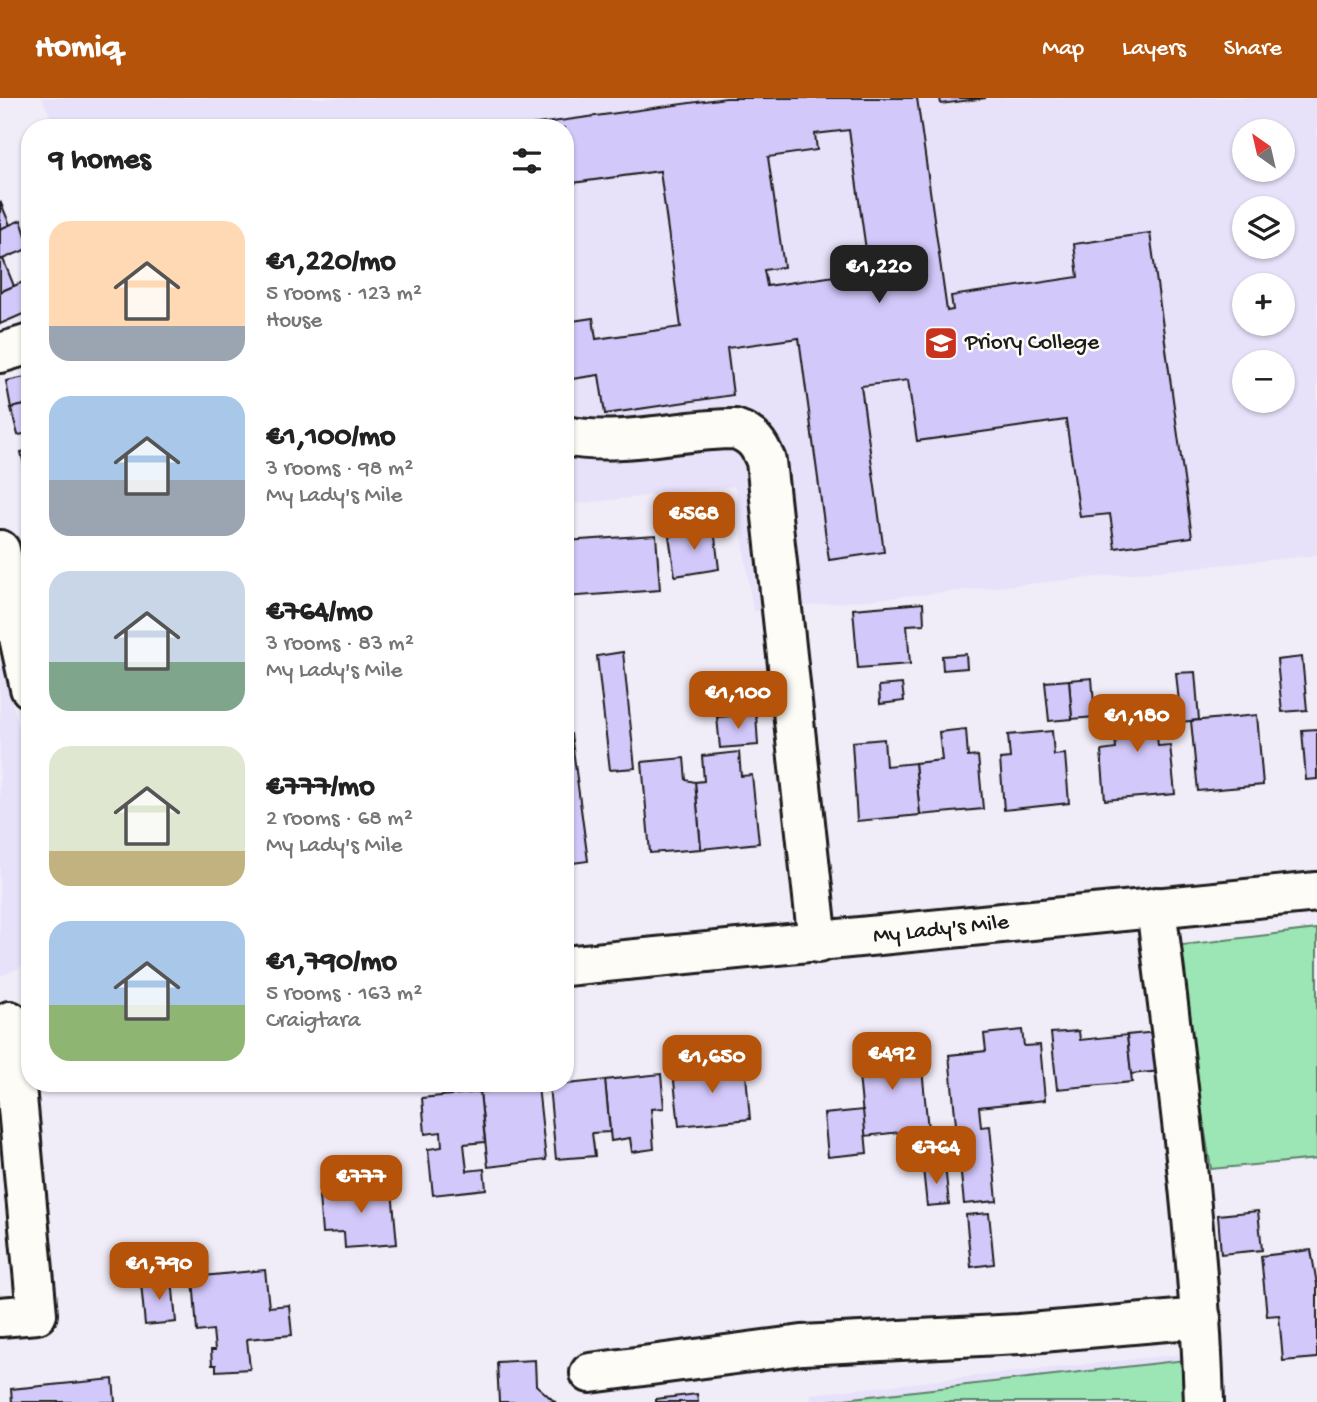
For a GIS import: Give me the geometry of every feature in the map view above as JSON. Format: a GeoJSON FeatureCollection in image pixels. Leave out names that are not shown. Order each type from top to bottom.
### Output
{"type":"FeatureCollection","features":[{"type":"Feature","properties":{"kind":"street"},"geometry":{"type":"LineString","coordinates":[[0,354],[21,347]]}},
{"type":"Feature","properties":{"kind":"street"},"geometry":{"type":"LineString","coordinates":[[574,438],[643,438],[734,429],[748,433],[760,445],[766,461],[818,943]]}},
{"type":"Feature","properties":{"kind":"street"},"geometry":{"type":"LineString","coordinates":[[0,550],[21,647]]}},
{"type":"Feature","properties":{"kind":"street","name":"My Lady's Mile"},"geometry":{"type":"LineString","coordinates":[[574,965],[1317,892]]}},
{"type":"Feature","properties":{"kind":"street"},"geometry":{"type":"LineString","coordinates":[[1156,907],[1190,1188],[1201,1318],[1204,1402]]}},
{"type":"Feature","properties":{"kind":"street"},"geometry":{"type":"LineString","coordinates":[[0,1317],[37,1314],[13,1020]]}},
{"type":"Feature","properties":{"kind":"street"},"geometry":{"type":"LineString","coordinates":[[590,1373],[802,1345],[1019,1334],[1201,1318]]}},
{"type":"Feature","properties":{"kind":"shaded area","name":"Priory College"},"geometry":{"type":"Polygon","coordinates":[[[42,98],[1317,98],[1317,555],[753,611],[735,486],[574,504],[574,119],[52,119],[42,98]]]}},
{"type":"Feature","properties":{"kind":"shaded area"},"geometry":{"type":"Polygon","coordinates":[[[0,656],[21,736],[21,967],[0,976],[0,656]]]}},
{"type":"Feature","properties":{"kind":"shaded area"},"geometry":{"type":"Polygon","coordinates":[[[1219,1350],[1221,1402],[811,1402],[811,1394],[1219,1350]]]}},
{"type":"Feature","properties":{"kind":"green space"},"geometry":{"type":"Polygon","coordinates":[[[1317,929],[1317,1159],[1211,1169],[1174,946],[1317,929]]]}},
{"type":"Feature","properties":{"kind":"green space"},"geometry":{"type":"Polygon","coordinates":[[[1185,1360],[1189,1402],[818,1402],[1185,1360]]]}},
{"type":"Feature","properties":{"kind":"building"},"geometry":{"type":"Polygon","coordinates":[[[726,98],[917,98],[947,311],[953,310],[951,296],[1078,277],[1074,244],[1150,233],[1192,537],[1115,548],[1110,514],[1080,517],[1066,420],[917,441],[908,380],[861,386],[884,552],[829,560],[799,338],[727,348],[733,395],[605,414],[599,375],[574,379],[574,321],[593,318],[596,339],[681,327],[660,171],[574,183],[574,119],[726,98]],[[849,130],[815,134],[817,150],[768,157],[784,267],[764,270],[767,286],[869,271],[849,130]]]}},
{"type":"Feature","properties":{"kind":"building"},"geometry":{"type":"Polygon","coordinates":[[[940,98],[986,98],[941,104],[940,98]]]}},
{"type":"Feature","properties":{"kind":"building"},"geometry":{"type":"Polygon","coordinates":[[[0,201],[10,225],[0,229],[0,201]]]}},
{"type":"Feature","properties":{"kind":"building"},"geometry":{"type":"Polygon","coordinates":[[[21,220],[21,252],[0,260],[0,229],[21,220]]]}},
{"type":"Feature","properties":{"kind":"building"},"geometry":{"type":"Polygon","coordinates":[[[3,259],[14,286],[0,292],[0,260],[3,259]]]}},
{"type":"Feature","properties":{"kind":"building"},"geometry":{"type":"Polygon","coordinates":[[[21,283],[21,315],[0,324],[0,292],[21,283]]]}},
{"type":"Feature","properties":{"kind":"building"},"geometry":{"type":"Polygon","coordinates":[[[21,378],[21,406],[11,408],[6,381],[21,378]]]}},
{"type":"Feature","properties":{"kind":"building"},"geometry":{"type":"Polygon","coordinates":[[[21,406],[21,434],[18,435],[11,408],[21,406]]]}},
{"type":"Feature","properties":{"kind":"building"},"geometry":{"type":"Polygon","coordinates":[[[714,529],[719,569],[675,576],[669,536],[714,529]]]}},
{"type":"Feature","properties":{"kind":"building"},"geometry":{"type":"Polygon","coordinates":[[[656,535],[660,590],[574,596],[574,540],[656,535]]]}},
{"type":"Feature","properties":{"kind":"building"},"geometry":{"type":"Polygon","coordinates":[[[923,603],[924,624],[907,625],[910,664],[858,668],[853,609],[923,603]]]}},
{"type":"Feature","properties":{"kind":"building"},"geometry":{"type":"Polygon","coordinates":[[[623,652],[635,768],[610,770],[597,656],[623,652]]]}},
{"type":"Feature","properties":{"kind":"building"},"geometry":{"type":"Polygon","coordinates":[[[966,654],[967,668],[943,670],[942,656],[966,654]]]}},
{"type":"Feature","properties":{"kind":"building"},"geometry":{"type":"Polygon","coordinates":[[[1302,657],[1307,710],[1282,712],[1277,660],[1302,657]]]}},
{"type":"Feature","properties":{"kind":"building"},"geometry":{"type":"Polygon","coordinates":[[[1195,672],[1199,720],[1181,722],[1176,673],[1195,672]]]}},
{"type":"Feature","properties":{"kind":"building"},"geometry":{"type":"Polygon","coordinates":[[[1092,678],[1095,717],[1072,719],[1069,680],[1092,678]]]}},
{"type":"Feature","properties":{"kind":"building"},"geometry":{"type":"Polygon","coordinates":[[[1069,680],[1072,719],[1049,721],[1045,682],[1069,680]]]}},
{"type":"Feature","properties":{"kind":"building"},"geometry":{"type":"Polygon","coordinates":[[[902,684],[904,701],[880,704],[879,686],[902,684]]]}},
{"type":"Feature","properties":{"kind":"building"},"geometry":{"type":"Polygon","coordinates":[[[1153,696],[1158,746],[1170,745],[1175,794],[1105,800],[1101,751],[1116,749],[1112,700],[1153,696]]]}},
{"type":"Feature","properties":{"kind":"building"},"geometry":{"type":"Polygon","coordinates":[[[756,714],[758,745],[720,748],[717,717],[756,714]]]}},
{"type":"Feature","properties":{"kind":"building"},"geometry":{"type":"Polygon","coordinates":[[[1257,715],[1263,785],[1198,791],[1191,721],[1257,715]]]}},
{"type":"Feature","properties":{"kind":"building"},"geometry":{"type":"Polygon","coordinates":[[[966,729],[968,757],[978,756],[983,809],[920,815],[915,763],[942,760],[939,732],[966,729]]]}},
{"type":"Feature","properties":{"kind":"building"},"geometry":{"type":"Polygon","coordinates":[[[1317,729],[1317,779],[1306,780],[1302,730],[1317,729]]]}},
{"type":"Feature","properties":{"kind":"building"},"geometry":{"type":"Polygon","coordinates":[[[1052,731],[1054,755],[1065,754],[1069,803],[1004,810],[1000,759],[1010,758],[1008,735],[1052,731]]]}},
{"type":"Feature","properties":{"kind":"building"},"geometry":{"type":"Polygon","coordinates":[[[884,739],[886,766],[915,763],[920,815],[857,821],[852,742],[884,739]]]}},
{"type":"Feature","properties":{"kind":"building"},"geometry":{"type":"Polygon","coordinates":[[[739,752],[741,776],[752,775],[759,843],[701,849],[695,782],[704,781],[702,756],[739,752]]]}},
{"type":"Feature","properties":{"kind":"building"},"geometry":{"type":"Polygon","coordinates":[[[574,756],[588,861],[574,863],[574,756]]]}},
{"type":"Feature","properties":{"kind":"building"},"geometry":{"type":"Polygon","coordinates":[[[684,758],[686,780],[695,782],[701,849],[650,853],[642,762],[684,758]]]}},
{"type":"Feature","properties":{"kind":"building"},"geometry":{"type":"Polygon","coordinates":[[[1022,1030],[1024,1046],[1040,1045],[1045,1100],[979,1107],[981,1127],[990,1126],[997,1201],[964,1204],[949,1055],[986,1051],[984,1034],[1022,1030]]]}},
{"type":"Feature","properties":{"kind":"building"},"geometry":{"type":"Polygon","coordinates":[[[1079,1031],[1080,1040],[1127,1035],[1132,1082],[1057,1089],[1051,1033],[1079,1031]]]}},
{"type":"Feature","properties":{"kind":"building"},"geometry":{"type":"Polygon","coordinates":[[[1157,1032],[1161,1071],[1131,1074],[1127,1035],[1157,1032]]]}},
{"type":"Feature","properties":{"kind":"building"},"geometry":{"type":"Polygon","coordinates":[[[920,1049],[928,1129],[865,1136],[857,1055],[920,1049]]]}},
{"type":"Feature","properties":{"kind":"building"},"geometry":{"type":"Polygon","coordinates":[[[745,1064],[750,1119],[679,1126],[673,1072],[745,1064]]]}},
{"type":"Feature","properties":{"kind":"building"},"geometry":{"type":"Polygon","coordinates":[[[661,1074],[664,1108],[651,1109],[654,1149],[632,1152],[630,1138],[611,1141],[605,1080],[661,1074]]]}},
{"type":"Feature","properties":{"kind":"building"},"geometry":{"type":"Polygon","coordinates":[[[605,1080],[610,1132],[592,1133],[595,1156],[556,1159],[550,1092],[574,1092],[574,1083],[605,1080]]]}},
{"type":"Feature","properties":{"kind":"building"},"geometry":{"type":"Polygon","coordinates":[[[480,1092],[539,1092],[546,1160],[488,1167],[480,1092]]]}},
{"type":"Feature","properties":{"kind":"building"},"geometry":{"type":"Polygon","coordinates":[[[480,1092],[485,1142],[464,1144],[467,1171],[484,1169],[486,1189],[433,1195],[428,1149],[442,1147],[441,1132],[425,1134],[422,1098],[480,1092]]]}},
{"type":"Feature","properties":{"kind":"building"},"geometry":{"type":"Polygon","coordinates":[[[863,1110],[867,1153],[828,1157],[824,1114],[863,1110]]]}},
{"type":"Feature","properties":{"kind":"building"},"geometry":{"type":"Polygon","coordinates":[[[945,1165],[949,1204],[927,1206],[923,1168],[945,1165]]]}},
{"type":"Feature","properties":{"kind":"building"},"geometry":{"type":"Polygon","coordinates":[[[391,1180],[397,1244],[345,1248],[344,1232],[322,1233],[319,1196],[359,1192],[359,1183],[391,1180]]]}},
{"type":"Feature","properties":{"kind":"building"},"geometry":{"type":"Polygon","coordinates":[[[1258,1211],[1262,1250],[1221,1254],[1218,1215],[1258,1211]]]}},
{"type":"Feature","properties":{"kind":"building"},"geometry":{"type":"Polygon","coordinates":[[[989,1213],[994,1264],[971,1267],[966,1215],[989,1213]]]}},
{"type":"Feature","properties":{"kind":"building"},"geometry":{"type":"Polygon","coordinates":[[[1311,1250],[1317,1284],[1317,1358],[1283,1361],[1279,1315],[1267,1316],[1261,1256],[1311,1250]]]}},
{"type":"Feature","properties":{"kind":"building"},"geometry":{"type":"Polygon","coordinates":[[[265,1270],[269,1307],[289,1305],[292,1335],[247,1339],[250,1369],[216,1371],[216,1365],[212,1365],[211,1350],[215,1350],[213,1330],[197,1332],[193,1277],[265,1270]]]}},
{"type":"Feature","properties":{"kind":"building"},"geometry":{"type":"Polygon","coordinates":[[[172,1279],[176,1322],[145,1325],[141,1283],[172,1279]]]}},
{"type":"Feature","properties":{"kind":"building"},"geometry":{"type":"Polygon","coordinates":[[[535,1360],[536,1385],[555,1402],[499,1402],[497,1362],[535,1360]]]}},
{"type":"Feature","properties":{"kind":"building"},"geometry":{"type":"Polygon","coordinates":[[[113,1379],[115,1402],[12,1402],[11,1389],[113,1379]]]}},
{"type":"Feature","properties":{"kind":"building"},"geometry":{"type":"Polygon","coordinates":[[[697,1394],[698,1402],[656,1402],[656,1399],[697,1394]]]}},
{"type":"Feature","properties":{"kind":"place","name":"Priory College"},"geometry":{"type":"Point","coordinates":[941,343]}}]}
